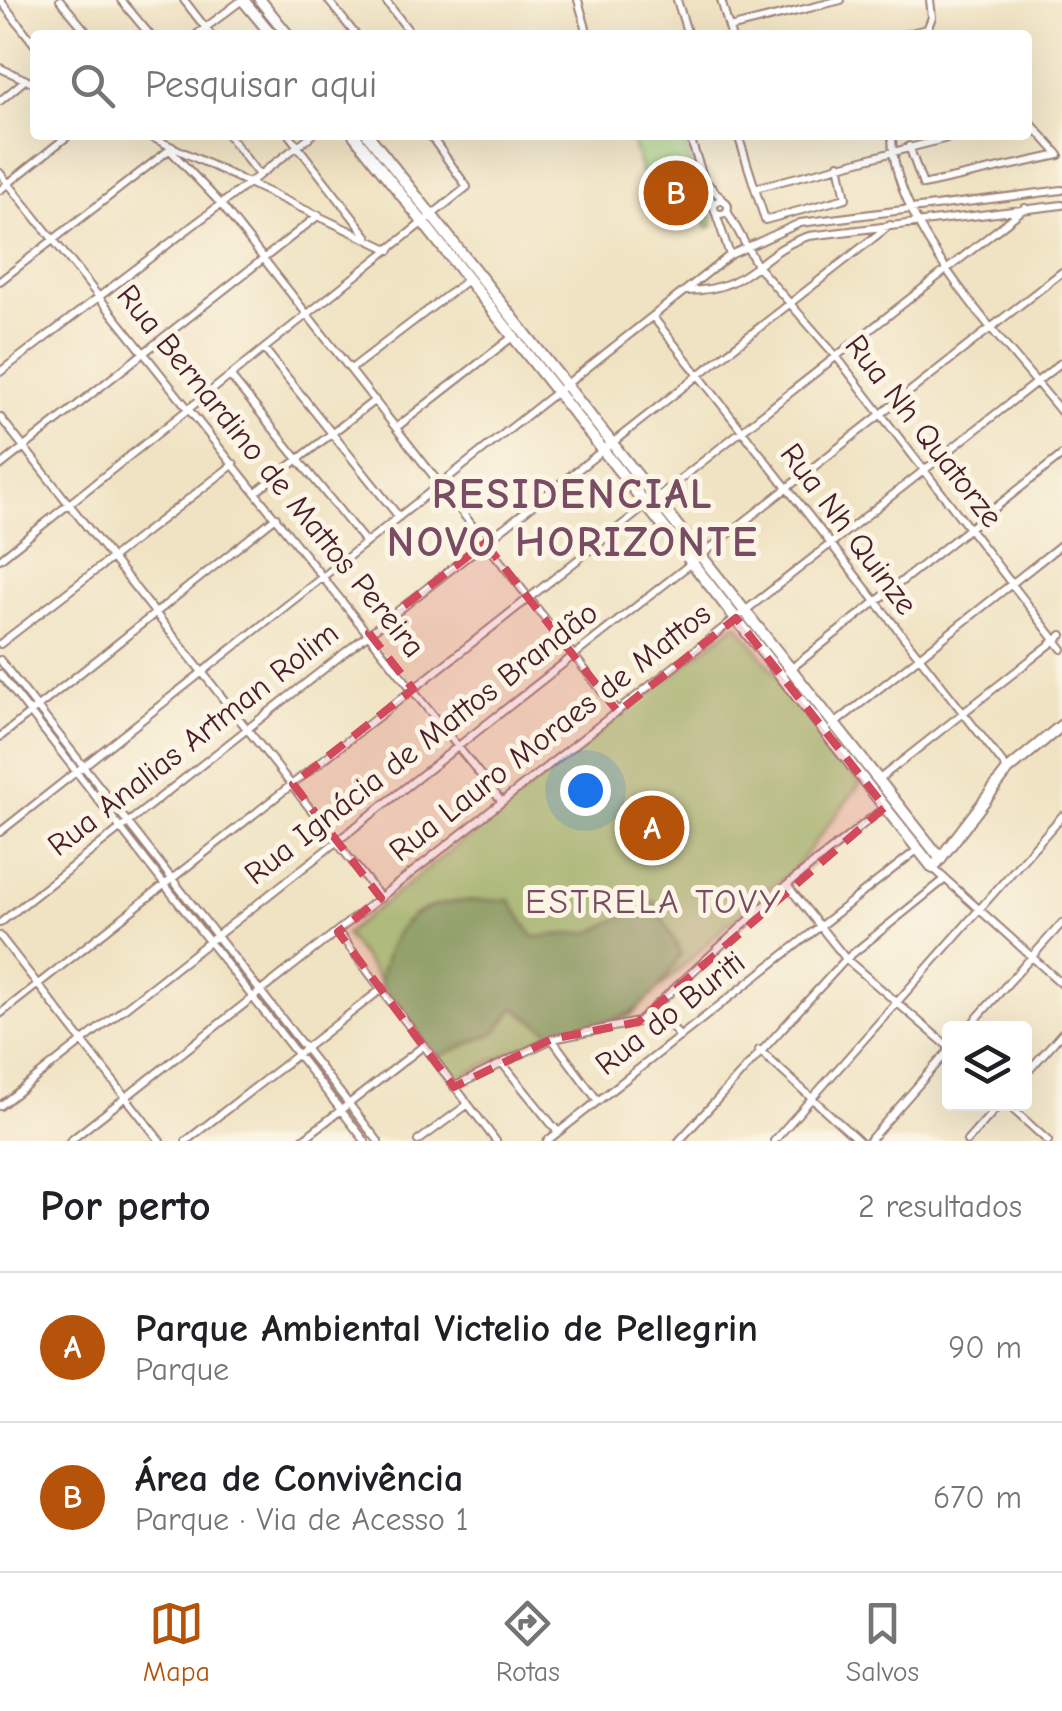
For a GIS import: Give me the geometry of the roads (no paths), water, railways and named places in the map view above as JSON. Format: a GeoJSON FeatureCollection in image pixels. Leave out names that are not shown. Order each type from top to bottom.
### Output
{"type":"FeatureCollection","features":[{"type":"Feature","properties":{"kind":"street"},"geometry":{"type":"LineString","coordinates":[[0,0],[30,39]]}},
{"type":"Feature","properties":{"kind":"street"},"geometry":{"type":"LineString","coordinates":[[60,0],[85,30]]}},
{"type":"Feature","properties":{"kind":"street"},"geometry":{"type":"LineString","coordinates":[[121,0],[146,30]]}},
{"type":"Feature","properties":{"kind":"street"},"geometry":{"type":"LineString","coordinates":[[184,0],[206,28]]}},
{"type":"Feature","properties":{"kind":"street"},"geometry":{"type":"LineString","coordinates":[[203,30],[242,0],[268,30]]}},
{"type":"Feature","properties":{"kind":"street"},"geometry":{"type":"LineString","coordinates":[[260,0],[284,30]]}},
{"type":"Feature","properties":{"kind":"street"},"geometry":{"type":"LineString","coordinates":[[328,0],[352,30]]}},
{"type":"Feature","properties":{"kind":"street"},"geometry":{"type":"LineString","coordinates":[[385,0],[408,30]]}},
{"type":"Feature","properties":{"kind":"street"},"geometry":{"type":"LineString","coordinates":[[578,0],[587,30]]}},
{"type":"Feature","properties":{"kind":"street"},"geometry":{"type":"LineString","coordinates":[[677,0],[686,30]]}},
{"type":"Feature","properties":{"kind":"street"},"geometry":{"type":"LineString","coordinates":[[721,0],[730,30]]}},
{"type":"Feature","properties":{"kind":"street"},"geometry":{"type":"LineString","coordinates":[[734,30],[842,0]]}},
{"type":"Feature","properties":{"kind":"street"},"geometry":{"type":"LineString","coordinates":[[928,30],[930,0]]}},
{"type":"Feature","properties":{"kind":"street"},"geometry":{"type":"LineString","coordinates":[[0,68],[30,82]]}},
{"type":"Feature","properties":{"kind":"street"},"geometry":{"type":"LineString","coordinates":[[0,100],[24,80]]}},
{"type":"Feature","properties":{"kind":"street"},"geometry":{"type":"LineString","coordinates":[[910,146],[923,184],[1059,155],[1032,125]]}},
{"type":"Feature","properties":{"kind":"street"},"geometry":{"type":"LineString","coordinates":[[0,190],[63,140]]}},
{"type":"Feature","properties":{"kind":"street"},"geometry":{"type":"LineString","coordinates":[[157,140],[251,181],[390,250]]}},
{"type":"Feature","properties":{"kind":"street"},"geometry":{"type":"LineString","coordinates":[[167,140],[309,315],[618,712]]}},
{"type":"Feature","properties":{"kind":"street"},"geometry":{"type":"LineString","coordinates":[[232,140],[259,176]]}},
{"type":"Feature","properties":{"kind":"street"},"geometry":{"type":"LineString","coordinates":[[293,140],[368,238]]}},
{"type":"Feature","properties":{"kind":"street"},"geometry":{"type":"LineString","coordinates":[[0,372],[306,140]]}},
{"type":"Feature","properties":{"kind":"street"},"geometry":{"type":"LineString","coordinates":[[358,140],[647,507],[741,614]]}},
{"type":"Feature","properties":{"kind":"street"},"geometry":{"type":"LineString","coordinates":[[372,140],[702,554],[786,673],[830,728],[879,779],[937,863],[944,880],[1062,984]]}},
{"type":"Feature","properties":{"kind":"street"},"geometry":{"type":"LineString","coordinates":[[0,559],[466,188],[433,140]]}},
{"type":"Feature","properties":{"kind":"street"},"geometry":{"type":"LineString","coordinates":[[691,140],[730,255]]}},
{"type":"Feature","properties":{"kind":"street"},"geometry":{"type":"LineString","coordinates":[[739,140],[765,220],[846,198],[839,164]]}},
{"type":"Feature","properties":{"kind":"street"},"geometry":{"type":"LineString","coordinates":[[892,140],[908,211],[1062,413]]}},
{"type":"Feature","properties":{"kind":"street"},"geometry":{"type":"LineString","coordinates":[[754,188],[936,140]]}},
{"type":"Feature","properties":{"kind":"street"},"geometry":{"type":"LineString","coordinates":[[0,281],[171,148]]}},
{"type":"Feature","properties":{"kind":"street","name":"Rua Bernardino de Mattos Pereira"},"geometry":{"type":"LineString","coordinates":[[0,172],[502,802]]}},
{"type":"Feature","properties":{"kind":"street"},"geometry":{"type":"LineString","coordinates":[[702,177],[726,202]]}},
{"type":"Feature","properties":{"kind":"street"},"geometry":{"type":"LineString","coordinates":[[0,832],[743,247],[800,224],[1062,190]]}},
{"type":"Feature","properties":{"kind":"street"},"geometry":{"type":"LineString","coordinates":[[714,211],[716,202],[726,202]]}},
{"type":"Feature","properties":{"kind":"street","name":"Rua Nh Quatorze"},"geometry":{"type":"LineString","coordinates":[[726,202],[736,236],[758,267],[836,356],[1062,649]]}},
{"type":"Feature","properties":{"kind":"street"},"geometry":{"type":"LineString","coordinates":[[686,290],[724,289],[775,251],[810,236],[1062,205]]}},
{"type":"Feature","properties":{"kind":"street"},"geometry":{"type":"LineString","coordinates":[[0,1014],[1025,208]]}},
{"type":"Feature","properties":{"kind":"street"},"geometry":{"type":"LineString","coordinates":[[714,211],[721,215],[727,212]]}},
{"type":"Feature","properties":{"kind":"street"},"geometry":{"type":"LineString","coordinates":[[0,466],[319,215]]}},
{"type":"Feature","properties":{"kind":"street","name":"Rua Analias Artman Rolim"},"geometry":{"type":"LineString","coordinates":[[0,923],[890,225]]}},
{"type":"Feature","properties":{"kind":"street"},"geometry":{"type":"LineString","coordinates":[[724,242],[736,236]]}},
{"type":"Feature","properties":{"kind":"street"},"geometry":{"type":"LineString","coordinates":[[715,269],[716,282],[724,289]]}},
{"type":"Feature","properties":{"kind":"street","name":"Rua Ignácia de Mattos Brandão"},"geometry":{"type":"LineString","coordinates":[[0,1106],[1062,272]]}},
{"type":"Feature","properties":{"kind":"street"},"geometry":{"type":"LineString","coordinates":[[351,369],[466,281]]}},
{"type":"Feature","properties":{"kind":"street","name":"Rua Nh Quinze"},"geometry":{"type":"LineString","coordinates":[[652,316],[1008,770]]}},
{"type":"Feature","properties":{"kind":"street"},"geometry":{"type":"LineString","coordinates":[[396,427],[524,328]]}},
{"type":"Feature","properties":{"kind":"street"},"geometry":{"type":"LineString","coordinates":[[264,350],[399,517]]}},
{"type":"Feature","properties":{"kind":"street","name":"Rua Lauro Moraes de Mattos"},"geometry":{"type":"LineString","coordinates":[[70,1141],[1062,362]]}},
{"type":"Feature","properties":{"kind":"street"},"geometry":{"type":"LineString","coordinates":[[231,377],[366,543]]}},
{"type":"Feature","properties":{"kind":"street"},"geometry":{"type":"LineString","coordinates":[[256,492],[375,400]]}},
{"type":"Feature","properties":{"kind":"street"},"geometry":{"type":"LineString","coordinates":[[0,417],[249,726],[380,898]]}},
{"type":"Feature","properties":{"kind":"street"},"geometry":{"type":"LineString","coordinates":[[786,673],[1062,455]]}},
{"type":"Feature","properties":{"kind":"street"},"geometry":{"type":"LineString","coordinates":[[0,644],[234,464]]}},
{"type":"Feature","properties":{"kind":"street"},"geometry":{"type":"LineString","coordinates":[[0,737],[276,518]]}},
{"type":"Feature","properties":{"kind":"street"},"geometry":{"type":"LineString","coordinates":[[830,728],[1062,544]]}},
{"type":"Feature","properties":{"kind":"street"},"geometry":{"type":"LineString","coordinates":[[869,787],[1062,634]]}},
{"type":"Feature","properties":{"kind":"street"},"geometry":{"type":"LineString","coordinates":[[0,660],[165,884],[262,991],[378,1141]]}},
{"type":"Feature","properties":{"kind":"street"},"geometry":{"type":"LineString","coordinates":[[0,674],[34,710]]}},
{"type":"Feature","properties":{"kind":"street"},"geometry":{"type":"LineString","coordinates":[[937,863],[1008,770],[1062,726]]}},
{"type":"Feature","properties":{"kind":"street"},"geometry":{"type":"LineString","coordinates":[[830,728],[917,850],[937,863]]}},
{"type":"Feature","properties":{"kind":"street"},"geometry":{"type":"LineString","coordinates":[[454,1086],[552,1039],[628,1026],[787,885],[885,807]]}},
{"type":"Feature","properties":{"kind":"street"},"geometry":{"type":"LineString","coordinates":[[774,1141],[1062,816]]}},
{"type":"Feature","properties":{"kind":"street","name":"Rua do Buriti"},"geometry":{"type":"LineString","coordinates":[[547,1141],[917,850]]}},
{"type":"Feature","properties":{"kind":"street"},"geometry":{"type":"LineString","coordinates":[[679,1141],[846,959],[944,880]]}},
{"type":"Feature","properties":{"kind":"street"},"geometry":{"type":"LineString","coordinates":[[787,885],[846,959],[942,1041]]}},
{"type":"Feature","properties":{"kind":"street"},"geometry":{"type":"LineString","coordinates":[[974,1021],[1062,924]]}},
{"type":"Feature","properties":{"kind":"street"},"geometry":{"type":"LineString","coordinates":[[338,932],[496,1141]]}},
{"type":"Feature","properties":{"kind":"street"},"geometry":{"type":"LineString","coordinates":[[0,936],[160,1141]]}},
{"type":"Feature","properties":{"kind":"street"},"geometry":{"type":"LineString","coordinates":[[214,938],[252,998],[365,1141]]}},
{"type":"Feature","properties":{"kind":"street"},"geometry":{"type":"LineString","coordinates":[[186,1141],[383,988]]}},
{"type":"Feature","properties":{"kind":"street"},"geometry":{"type":"LineString","coordinates":[[655,1006],[680,1037]]}},
{"type":"Feature","properties":{"kind":"street"},"geometry":{"type":"LineString","coordinates":[[1032,1067],[1062,1033]]}},
{"type":"Feature","properties":{"kind":"street"},"geometry":{"type":"LineString","coordinates":[[552,1039],[598,1101]]}},
{"type":"Feature","properties":{"kind":"street"},"geometry":{"type":"LineString","coordinates":[[301,1141],[422,1046]]}},
{"type":"Feature","properties":{"kind":"street"},"geometry":{"type":"LineString","coordinates":[[759,1050],[859,1141]]}},
{"type":"Feature","properties":{"kind":"street"},"geometry":{"type":"LineString","coordinates":[[869,1141],[942,1057]]}},
{"type":"Feature","properties":{"kind":"street"},"geometry":{"type":"LineString","coordinates":[[502,1063],[558,1132]]}},
{"type":"Feature","properties":{"kind":"street"},"geometry":{"type":"LineString","coordinates":[[418,1141],[468,1105]]}},
{"type":"Feature","properties":{"kind":"street"},"geometry":{"type":"LineString","coordinates":[[967,1141],[997,1111]]}},
{"type":"Feature","properties":{"kind":"street"},"geometry":{"type":"LineString","coordinates":[[1012,1111],[1048,1141]]}},
{"type":"Feature","properties":{"kind":"place","name":"Área de Convivência"},"geometry":{"type":"Point","coordinates":[676,193]}},
{"type":"Feature","properties":{"kind":"place","name":"Parque Ambiental Victelio de Pellegrin"},"geometry":{"type":"Point","coordinates":[652,828]}},
{"type":"Feature","properties":{"kind":"district","name":"RESIDENCIAL NOVO HORIZONTE"},"geometry":{"type":"Point","coordinates":[573,518]}},
{"type":"Feature","properties":{"kind":"district","name":"ESTRELA TOVY"},"geometry":{"type":"Point","coordinates":[654,901]}}]}
